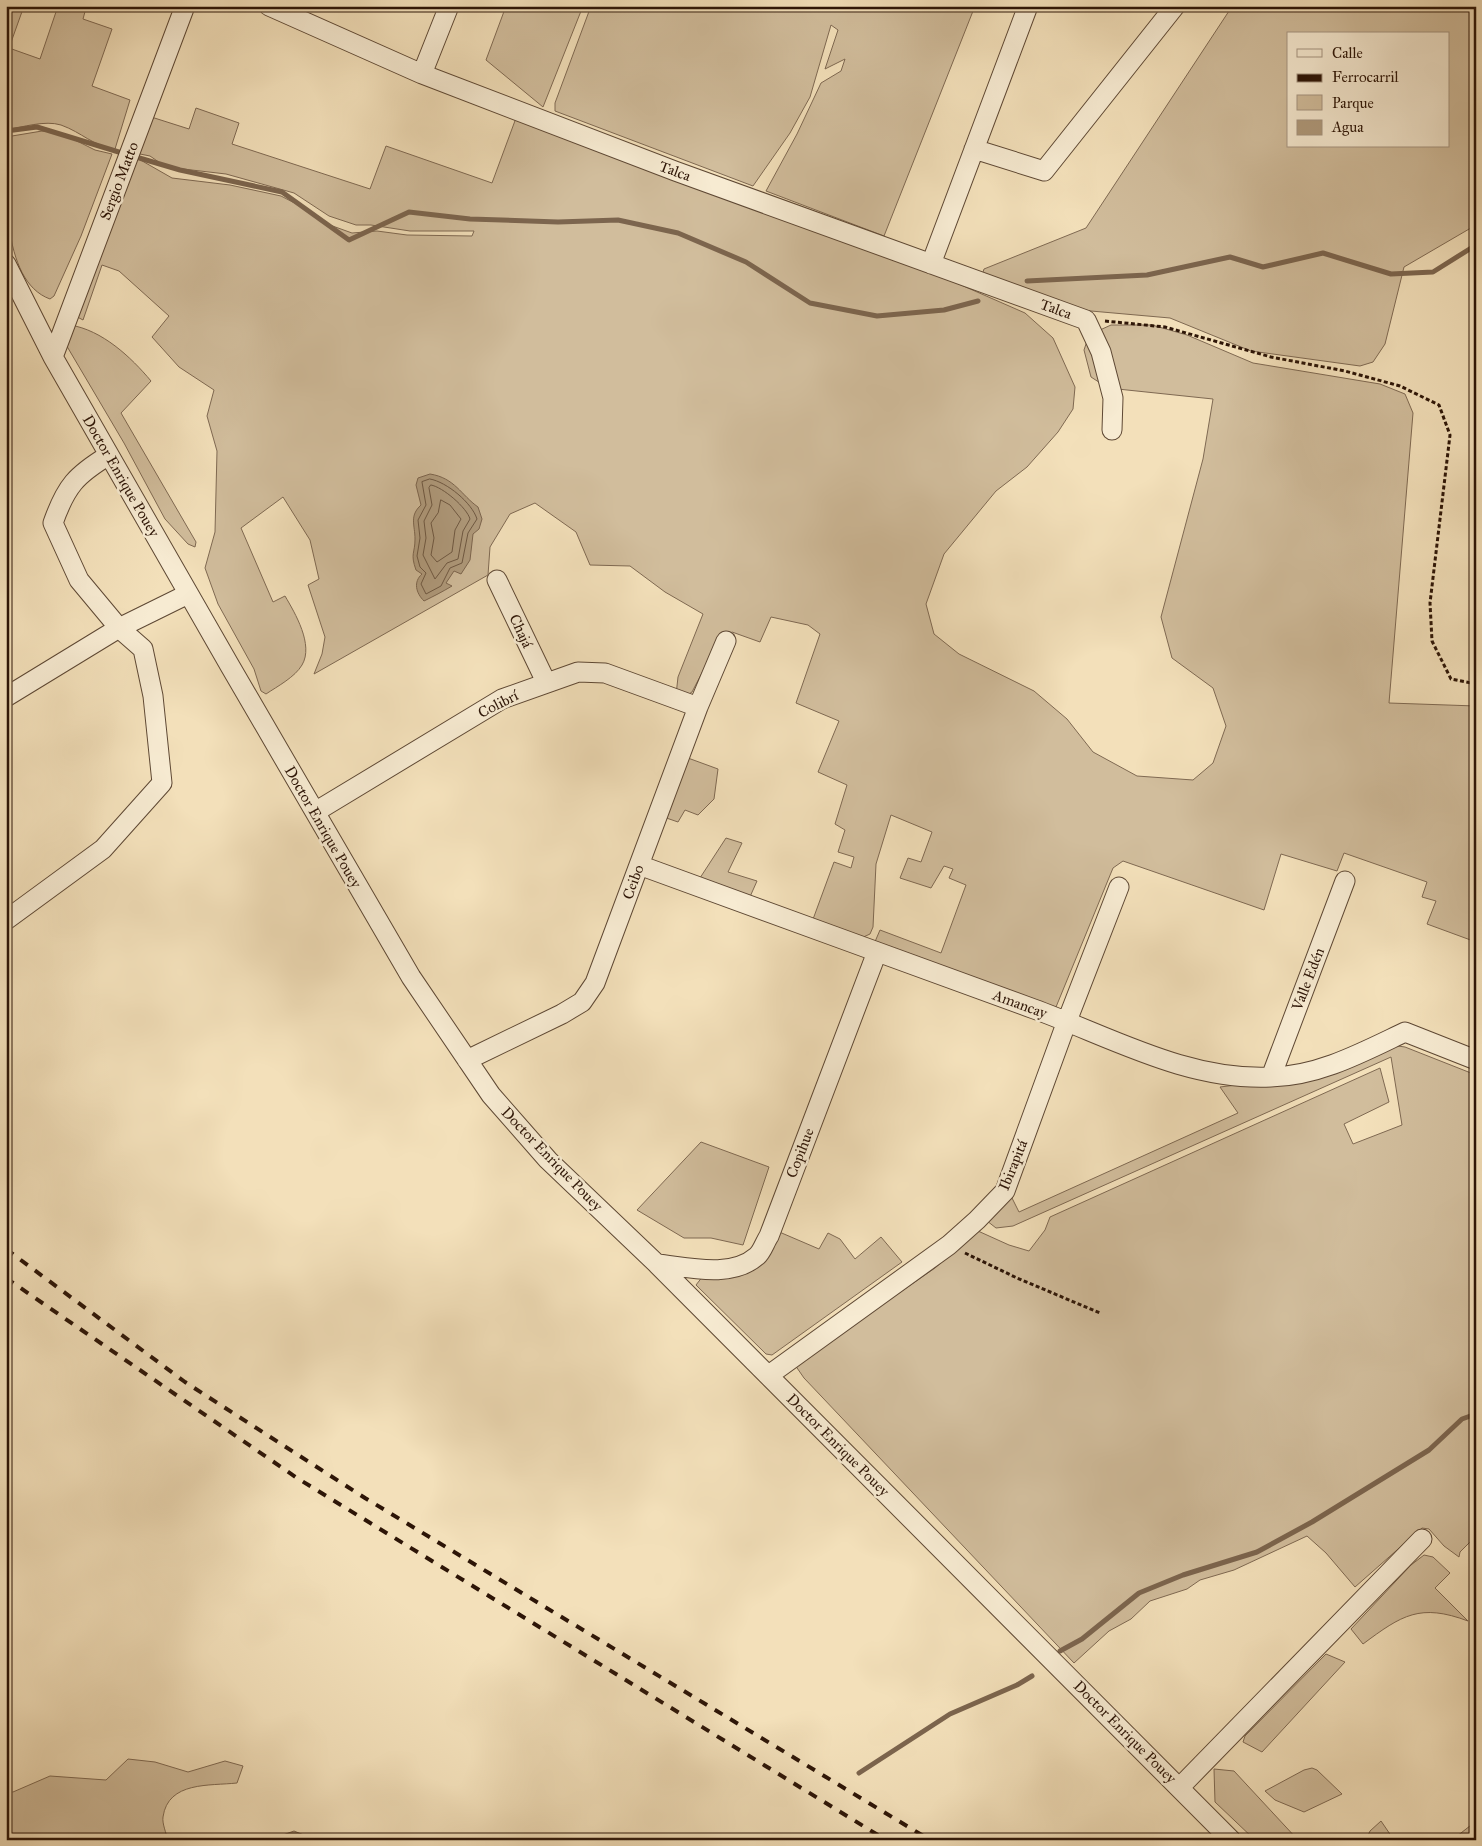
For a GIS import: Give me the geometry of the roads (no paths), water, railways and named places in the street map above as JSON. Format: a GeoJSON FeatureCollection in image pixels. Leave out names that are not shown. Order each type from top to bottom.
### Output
{"type":"FeatureCollection","features":[{"type":"Feature","properties":{"kind":"street","name":"Sergio Matto"},"geometry":{"type":"LineString","coordinates":[[53,357],[185,6]]}},
{"type":"Feature","properties":{"kind":"street","name":"Talca"},"geometry":{"type":"LineString","coordinates":[[269,6],[422,74],[666,167],[1086,320],[1101,352],[1113,398],[1112,430]]}},
{"type":"Feature","properties":{"kind":"street"},"geometry":{"type":"LineString","coordinates":[[422,74],[449,6]]}},
{"type":"Feature","properties":{"kind":"street"},"geometry":{"type":"LineString","coordinates":[[931,264],[1028,6]]}},
{"type":"Feature","properties":{"kind":"street"},"geometry":{"type":"LineString","coordinates":[[974,149],[1044,171],[1175,6]]}},
{"type":"Feature","properties":{"kind":"street","name":"Doctor Enrique Pouey"},"geometry":{"type":"LineString","coordinates":[[6,264],[53,357],[315,812],[411,976],[491,1095],[548,1160],[769,1375],[1231,1840]]}},
{"type":"Feature","properties":{"kind":"street"},"geometry":{"type":"LineString","coordinates":[[6,920],[103,849],[162,783],[153,696],[143,649],[120,628],[79,580],[53,523],[62,497],[83,470],[109,455]]}},
{"type":"Feature","properties":{"kind":"street","name":"Chajá"},"geometry":{"type":"LineString","coordinates":[[497,580],[546,682]]}},
{"type":"Feature","properties":{"kind":"street"},"geometry":{"type":"LineString","coordinates":[[6,697],[120,628],[188,594]]}},
{"type":"Feature","properties":{"kind":"street","name":"Ceibo"},"geometry":{"type":"LineString","coordinates":[[467,1060],[562,1014],[582,1002],[595,983],[698,707],[726,641]]}},
{"type":"Feature","properties":{"kind":"street","name":"Colibrí"},"geometry":{"type":"LineString","coordinates":[[315,812],[502,699],[578,672],[605,673],[698,707]]}},
{"type":"Feature","properties":{"kind":"street","name":"Amancay"},"geometry":{"type":"LineString","coordinates":[[639,865],[1067,1021],[1146,1054],[1213,1074],[1271,1078],[1315,1071],[1405,1032],[1476,1060]]}},
{"type":"Feature","properties":{"kind":"street","name":"Valle Edén"},"geometry":{"type":"LineString","coordinates":[[1271,1078],[1345,881]]}},
{"type":"Feature","properties":{"kind":"street","name":"Ibirapitá"},"geometry":{"type":"LineString","coordinates":[[769,1375],[949,1245],[1005,1191],[1067,1021],[1120,887]]}},
{"type":"Feature","properties":{"kind":"street","name":"Copihue"},"geometry":{"type":"LineString","coordinates":[[657,1264],[707,1270],[737,1267],[757,1256],[769,1236],[877,952]]}},
{"type":"Feature","properties":{"kind":"street"},"geometry":{"type":"LineString","coordinates":[[1180,1787],[1422,1539]]}},
{"type":"Feature","properties":{"kind":"water"},"geometry":{"type":"Polygon","coordinates":[[[430,474],[446,479],[457,487],[478,507],[482,519],[479,529],[473,534],[470,560],[461,574],[454,571],[446,583],[452,586],[424,601],[419,595],[417,588],[417,580],[422,574],[416,570],[413,560],[415,544],[414,517],[421,505],[416,485],[418,478],[430,474]]]}},
{"type":"Feature","properties":{"kind":"water"},"geometry":{"type":"Polygon","coordinates":[[[294,1831],[316,1840],[269,1840],[294,1831]]]}},
{"type":"Feature","properties":{"kind":"waterway"},"geometry":{"type":"LineString","coordinates":[[6,131],[37,127],[122,153]]}},
{"type":"Feature","properties":{"kind":"waterway"},"geometry":{"type":"LineString","coordinates":[[136,157],[180,170],[282,192],[349,240],[409,212],[470,219],[558,222],[618,220],[678,233],[746,262],[810,303],[877,316],[944,310],[978,301]]}},
{"type":"Feature","properties":{"kind":"waterway"},"geometry":{"type":"LineString","coordinates":[[1027,281],[1147,275],[1230,257],[1263,267],[1323,253],[1391,274],[1433,272],[1476,245]]}},
{"type":"Feature","properties":{"kind":"waterway"},"geometry":{"type":"LineString","coordinates":[[1060,1651],[1082,1639],[1139,1593],[1183,1575],[1257,1552],[1312,1522],[1429,1450],[1462,1419],[1476,1414]]}},
{"type":"Feature","properties":{"kind":"waterway"},"geometry":{"type":"LineString","coordinates":[[859,1773],[950,1714],[1017,1685],[1032,1676]]}},
{"type":"Feature","properties":{"kind":"railway"},"geometry":{"type":"LineString","coordinates":[[6,1249],[185,1382],[365,1498],[930,1840]]}},
{"type":"Feature","properties":{"kind":"railway"},"geometry":{"type":"LineString","coordinates":[[6,1278],[297,1478],[886,1840]]}}]}
